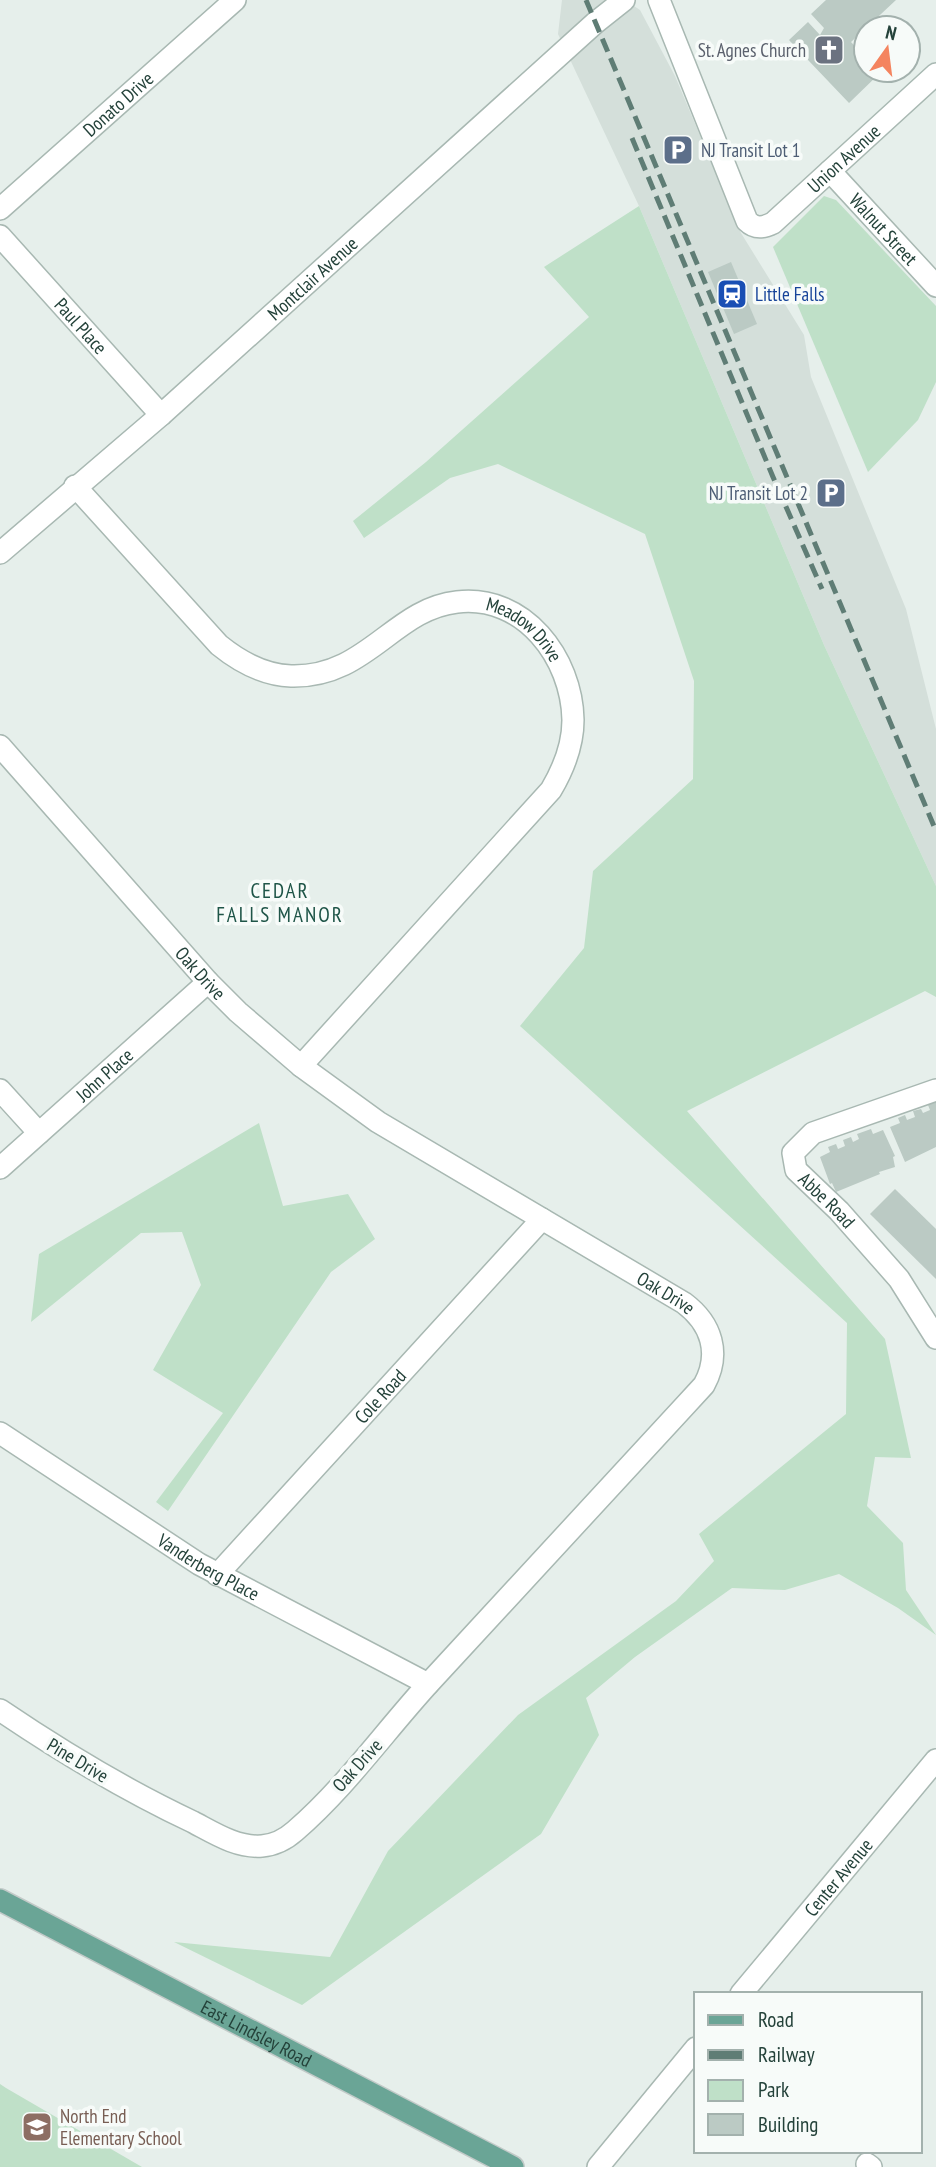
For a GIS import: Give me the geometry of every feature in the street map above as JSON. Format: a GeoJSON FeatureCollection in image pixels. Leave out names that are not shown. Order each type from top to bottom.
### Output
{"type":"FeatureCollection","features":[{"type":"Feature","properties":{"kind":"main road","name":"East Lindsley Road"},"geometry":{"type":"LineString","coordinates":[[0,1900],[513,2167]]}},
{"type":"Feature","properties":{"kind":"street","name":"Donato Drive"},"geometry":{"type":"LineString","coordinates":[[0,209],[235,0]]}},
{"type":"Feature","properties":{"kind":"street","name":"Montclair Avenue"},"geometry":{"type":"LineString","coordinates":[[0,553],[161,415],[595,23],[624,0]]}},
{"type":"Feature","properties":{"kind":"street","name":"Union Avenue"},"geometry":{"type":"LineString","coordinates":[[659,0],[747,221],[752,226],[773,223],[936,74]]}},
{"type":"Feature","properties":{"kind":"street","name":"Walnut Street"},"geometry":{"type":"LineString","coordinates":[[830,171],[936,286]]}},
{"type":"Feature","properties":{"kind":"street","name":"Paul Place"},"geometry":{"type":"LineString","coordinates":[[0,236],[161,415]]}},
{"type":"Feature","properties":{"kind":"street","name":"Meadow Drive"},"geometry":{"type":"LineString","coordinates":[[75,486],[219,645],[256,668],[301,676],[335,670],[351,663],[422,613],[446,604],[472,601],[502,607],[528,623],[542,636],[562,668],[568,685],[573,722],[567,758],[551,790],[301,1066]]}},
{"type":"Feature","properties":{"kind":"street","name":"Oak Drive"},"geometry":{"type":"LineString","coordinates":[[0,746],[208,982],[238,1012],[301,1066],[378,1122],[694,1310],[708,1329],[713,1352],[713,1363],[704,1385],[298,1829],[278,1842],[255,1846],[235,1843],[158,1806]]}},
{"type":"Feature","properties":{"kind":"street","name":"John Place"},"geometry":{"type":"LineString","coordinates":[[0,1168],[208,982]]}},
{"type":"Feature","properties":{"kind":"street"},"geometry":{"type":"LineString","coordinates":[[0,1090],[39,1133]]}},
{"type":"Feature","properties":{"kind":"street","name":"Abbe Road"},"geometry":{"type":"LineString","coordinates":[[936,1090],[813,1133],[793,1153],[796,1170],[839,1211],[899,1279],[936,1338]]}},
{"type":"Feature","properties":{"kind":"street","name":"Cole Road"},"geometry":{"type":"LineString","coordinates":[[217,1575],[542,1219]]}},
{"type":"Feature","properties":{"kind":"street","name":"Vanderberg Place"},"geometry":{"type":"LineString","coordinates":[[0,1433],[217,1575],[428,1684]]}},
{"type":"Feature","properties":{"kind":"street","name":"Pine Drive"},"geometry":{"type":"LineString","coordinates":[[0,1710],[88,1767],[158,1806]]}},
{"type":"Feature","properties":{"kind":"street","name":"Center Avenue"},"geometry":{"type":"LineString","coordinates":[[743,1992],[936,1759]]}},
{"type":"Feature","properties":{"kind":"street"},"geometry":{"type":"LineString","coordinates":[[598,2167],[694,2050]]}},
{"type":"Feature","properties":{"kind":"shaded area"},"geometry":{"type":"Polygon","coordinates":[[[562,0],[625,0],[640,10],[675,76],[741,233],[804,335],[811,377],[906,609],[936,729],[936,886],[824,645],[639,206],[558,34],[562,0]]]}},
{"type":"Feature","properties":{"kind":"green space"},"geometry":{"type":"Polygon","coordinates":[[[824,196],[836,200],[936,306],[936,382],[918,420],[868,472],[773,247],[824,196]]]}},
{"type":"Feature","properties":{"kind":"green space"},"geometry":{"type":"Polygon","coordinates":[[[639,206],[824,645],[936,886],[936,997],[925,991],[687,1111],[885,1339],[911,1458],[875,1457],[867,1506],[903,1543],[906,1590],[936,1635],[898,1608],[839,1574],[785,1590],[732,1588],[635,1657],[586,1698],[599,1735],[541,1834],[302,2005],[174,1942],[330,1957],[388,1851],[518,1715],[676,1601],[714,1561],[699,1534],[846,1414],[847,1323],[520,1026],[584,948],[593,871],[693,779],[694,681],[645,534],[498,464],[450,478],[364,538],[353,521],[426,462],[589,317],[544,267],[639,206]]]}},
{"type":"Feature","properties":{"kind":"green space"},"geometry":{"type":"Polygon","coordinates":[[[259,1123],[283,1206],[348,1194],[375,1239],[331,1272],[168,1511],[156,1502],[223,1413],[153,1370],[201,1285],[182,1232],[141,1233],[31,1322],[39,1254],[259,1123]]]}},
{"type":"Feature","properties":{"kind":"green space","name":"North End Elementary School"},"geometry":{"type":"Polygon","coordinates":[[[0,2084],[6,2088],[142,2167],[0,2167],[0,2084]]]}},
{"type":"Feature","properties":{"kind":"building","name":"St. Agnes Church"},"geometry":{"type":"Polygon","coordinates":[[[826,0],[896,0],[881,14],[852,14],[852,84],[869,84],[849,103],[789,40],[808,22],[820,35],[824,28],[811,14],[826,0]]]}},
{"type":"Feature","properties":{"kind":"building"},"geometry":{"type":"Polygon","coordinates":[[[731,262],[757,324],[734,334],[708,272],[731,262]]]}},
{"type":"Feature","properties":{"kind":"building"},"geometry":{"type":"Polygon","coordinates":[[[936,1102],[936,1147],[905,1162],[890,1127],[900,1123],[898,1118],[905,1115],[907,1120],[915,1117],[913,1111],[921,1109],[923,1113],[930,1110],[928,1105],[936,1102]]]}},
{"type":"Feature","properties":{"kind":"building"},"geometry":{"type":"Polygon","coordinates":[[[871,1129],[873,1134],[883,1130],[895,1156],[895,1167],[836,1192],[832,1183],[830,1184],[820,1157],[830,1152],[828,1147],[836,1144],[838,1149],[845,1146],[843,1140],[851,1137],[853,1142],[859,1139],[857,1134],[871,1129]]]}},
{"type":"Feature","properties":{"kind":"building"},"geometry":{"type":"Polygon","coordinates":[[[895,1189],[936,1229],[936,1279],[870,1214],[895,1189]]]}},
{"type":"Feature","properties":{"kind":"railway"},"geometry":{"type":"LineString","coordinates":[[586,0],[936,831]]}},
{"type":"Feature","properties":{"kind":"railway"},"geometry":{"type":"LineString","coordinates":[[632,138],[822,589]]}},
{"type":"Feature","properties":{"kind":"place","name":"St. Agnes Church"},"geometry":{"type":"Point","coordinates":[829,50]}},
{"type":"Feature","properties":{"kind":"place","name":"NJ Transit Lot 1"},"geometry":{"type":"Point","coordinates":[678,150]}},
{"type":"Feature","properties":{"kind":"place","name":"Little Falls"},"geometry":{"type":"Point","coordinates":[732,294]}},
{"type":"Feature","properties":{"kind":"place","name":"NJ Transit Lot 2"},"geometry":{"type":"Point","coordinates":[831,493]}},
{"type":"Feature","properties":{"kind":"place","name":"North End Elementary School"},"geometry":{"type":"Point","coordinates":[37,2127]}},
{"type":"Feature","properties":{"kind":"district","name":"CEDAR FALLS MANOR"},"geometry":{"type":"Point","coordinates":[280,903]}}]}
